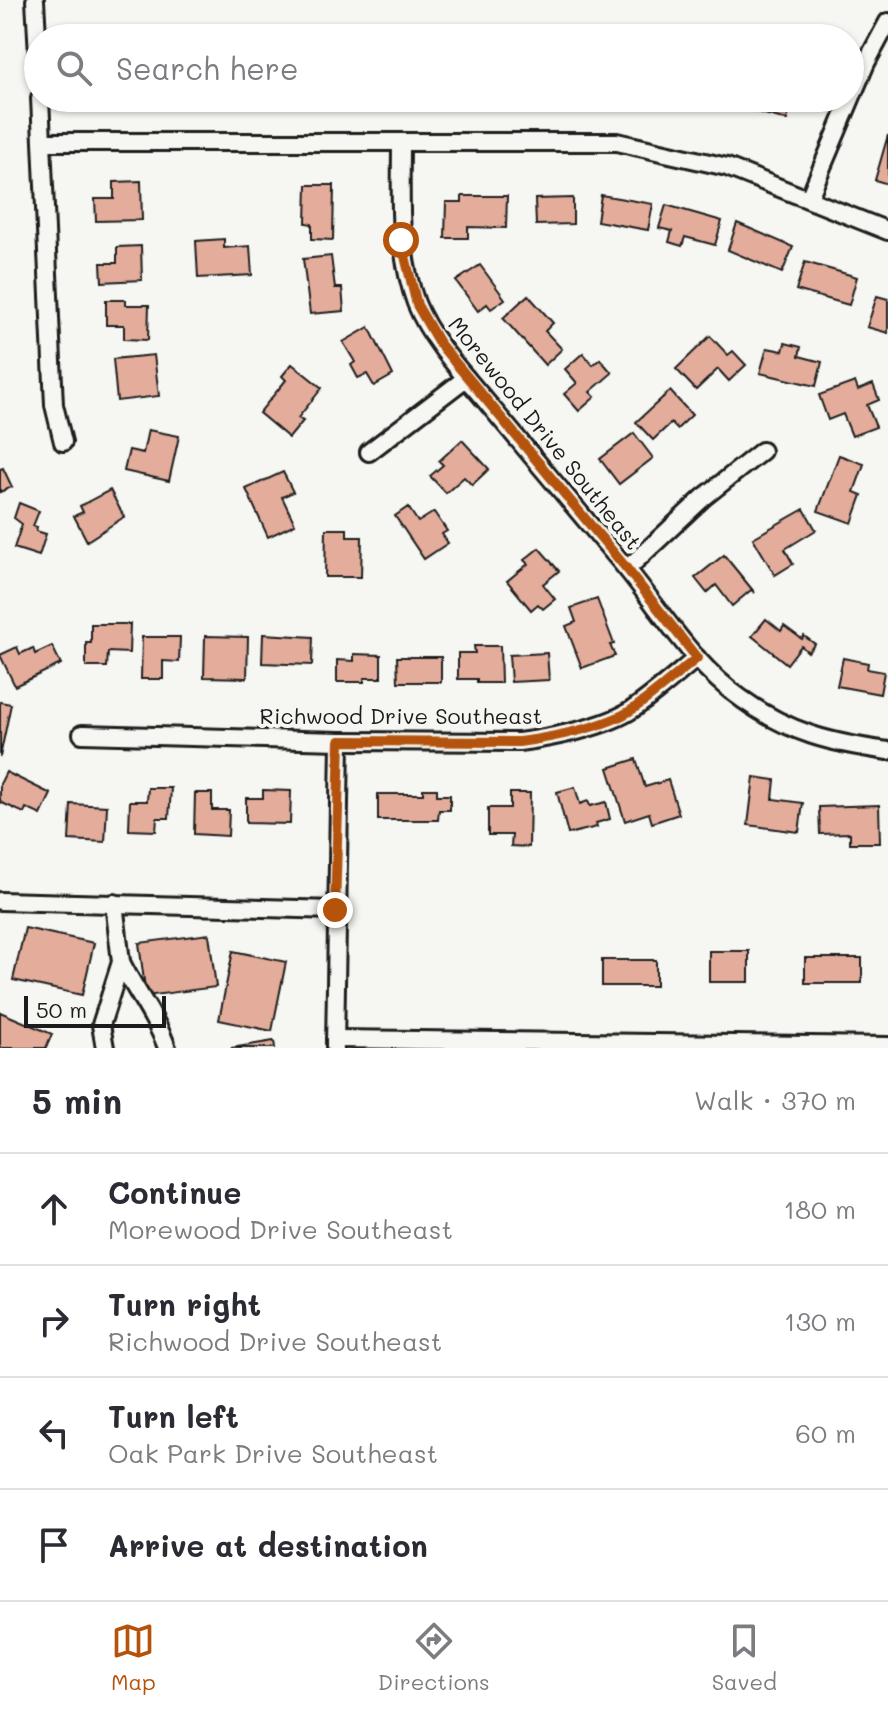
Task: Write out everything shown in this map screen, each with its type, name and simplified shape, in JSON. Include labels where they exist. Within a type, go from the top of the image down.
[{"type":"street","points":[[35,0],[36,24]]},
{"type":"street","points":[[864,68],[888,22]]},
{"type":"street","points":[[41,112],[54,405],[63,442]]},
{"type":"street","points":[[809,198],[845,112]]},
{"type":"street","points":[[43,142],[617,142],[727,167],[888,231]]},
{"type":"street","name":"Morewood Drive Southeast","points":[[401,142],[401,240],[417,305],[439,343],[466,378],[627,569],[697,658],[740,698],[795,731],[847,745],[888,751]]},
{"type":"street","points":[[369,452],[466,378]]},
{"type":"street","points":[[627,569],[703,498],[762,451]]},
{"type":"street","name":"Richwood Drive Southeast","points":[[82,734],[519,742],[578,731],[630,711],[697,658]]},
{"type":"street","points":[[340,741],[335,1044],[888,1046]]},
{"type":"street","points":[[0,901],[335,910]]},
{"type":"street","points":[[114,903],[121,962],[163,1035],[167,1048]]},
{"type":"street","points":[[105,1048],[101,1025],[121,962]]},
{"type":"building","points":[[756,112],[789,112],[787,120]]},
{"type":"building","points":[[888,135],[888,184],[875,180]]},
{"type":"building","points":[[141,181],[142,220],[96,221],[95,199],[114,199],[114,182]]},
{"type":"building","points":[[307,185],[334,185],[333,240],[312,239],[312,224],[306,223]]},
{"type":"building","points":[[601,195],[653,204],[648,230],[597,221]]},
{"type":"building","points":[[462,196],[507,196],[506,228],[468,227],[468,238],[445,238],[446,202],[462,202]]},
{"type":"building","points":[[573,198],[573,224],[536,225],[535,199]]},
{"type":"building","points":[[666,205],[722,221],[715,245],[685,237],[682,246],[669,242],[672,231],[659,228]]},
{"type":"building","points":[[737,223],[793,247],[782,273],[728,250]]},
{"type":"building","points":[[224,239],[224,248],[250,246],[252,275],[198,278],[196,241]]},
{"type":"building","points":[[141,246],[142,280],[102,282],[101,263],[117,263],[117,247]]},
{"type":"building","points":[[331,256],[335,288],[342,288],[344,311],[310,314],[303,259]]},
{"type":"building","points":[[805,262],[857,277],[849,305],[796,290]]},
{"type":"building","points":[[480,265],[505,299],[491,309],[487,304],[478,311],[456,281]]},
{"type":"building","points":[[528,295],[553,323],[545,331],[562,349],[545,365],[503,318]]},
{"type":"building","points":[[877,296],[888,299],[888,333],[867,327]]},
{"type":"building","points":[[106,300],[126,300],[126,305],[149,305],[148,340],[124,339],[124,325],[106,325]]},
{"type":"building","points":[[369,327],[393,375],[374,386],[367,374],[358,378],[351,365],[355,362],[343,342]]},
{"type":"building","points":[[710,336],[728,355],[733,351],[746,365],[729,381],[718,369],[696,390],[676,369]]},
{"type":"building","points":[[785,343],[801,347],[799,356],[822,362],[816,386],[760,373],[767,348],[783,351]]},
{"type":"building","points":[[583,353],[593,365],[600,359],[612,373],[590,392],[595,397],[579,411],[564,394],[577,383],[565,369]]},
{"type":"building","points":[[154,355],[159,396],[117,401],[113,359]]},
{"type":"building","points":[[292,364],[322,388],[298,418],[303,421],[289,438],[259,413],[286,380],[282,376]]},
{"type":"building","points":[[855,382],[858,390],[873,384],[879,400],[867,405],[876,427],[852,436],[843,414],[828,420],[819,395]]},
{"type":"building","points":[[670,391],[692,415],[677,429],[671,423],[653,440],[636,422]]},
{"type":"building","points":[[148,430],[179,436],[169,481],[124,471],[129,450],[143,453]]},
{"type":"building","points":[[634,433],[653,458],[619,484],[600,459]]},
{"type":"building","points":[[462,440],[489,469],[472,485],[464,477],[446,493],[430,476],[443,465],[439,461]]},
{"type":"building","points":[[839,455],[864,464],[854,492],[862,495],[852,523],[818,511]]},
{"type":"building","points":[[3,468],[12,487],[0,492],[0,469]]},
{"type":"building","points":[[283,472],[293,492],[282,497],[295,524],[268,537],[246,489]]},
{"type":"building","points":[[110,490],[124,517],[87,541],[74,516],[83,512],[80,506]]},
{"type":"building","points":[[19,503],[39,511],[33,526],[37,527],[36,531],[46,534],[39,556],[14,548],[22,524],[14,518]]},
{"type":"building","points":[[408,507],[418,522],[434,512],[447,531],[442,534],[448,543],[424,559],[395,516]]},
{"type":"building","points":[[804,509],[816,530],[785,549],[793,564],[775,575],[753,538]]},
{"type":"building","points":[[326,529],[347,529],[347,537],[362,537],[361,577],[325,577]]},
{"type":"building","points":[[539,548],[559,571],[543,584],[555,599],[543,609],[538,604],[531,610],[507,581],[528,564],[524,560]]},
{"type":"building","points":[[724,555],[755,593],[751,590],[732,606],[716,585],[707,593],[695,578]]},
{"type":"building","points":[[597,599],[614,644],[610,645],[615,656],[582,668],[566,626],[576,622],[571,608]]},
{"type":"building","points":[[766,619],[781,631],[784,626],[815,644],[808,652],[801,646],[787,664],[752,636]]},
{"type":"building","points":[[91,624],[130,624],[129,653],[108,652],[107,667],[86,667],[86,643],[91,643]]},
{"type":"building","points":[[263,634],[313,637],[312,665],[262,663]]},
{"type":"building","points":[[205,636],[248,637],[247,678],[204,677]]},
{"type":"building","points":[[142,637],[180,637],[179,662],[163,661],[163,679],[141,679]]},
{"type":"building","points":[[52,646],[61,664],[15,686],[0,655],[17,647],[20,654],[33,648],[35,654]]},
{"type":"building","points":[[474,646],[500,646],[501,683],[458,679],[458,653],[475,653]]},
{"type":"building","points":[[547,653],[549,680],[511,682],[509,655]]},
{"type":"building","points":[[354,654],[381,655],[381,678],[364,678],[364,682],[337,682],[337,660],[354,661]]},
{"type":"building","points":[[397,657],[441,657],[441,682],[398,682]]},
{"type":"building","points":[[843,658],[868,663],[867,669],[884,672],[880,694],[837,686]]},
{"type":"building","points":[[0,702],[11,704],[0,757]]},
{"type":"building","points":[[636,759],[645,787],[668,780],[679,814],[652,823],[649,813],[625,821],[608,768]]},
{"type":"building","points":[[6,772],[51,794],[41,815],[26,808],[24,813],[0,802],[0,784]]},
{"type":"building","points":[[754,777],[775,780],[773,799],[803,803],[799,832],[748,825]]},
{"type":"building","points":[[575,787],[580,804],[588,801],[590,806],[606,802],[610,819],[596,823],[597,827],[568,834],[557,792]]},
{"type":"building","points":[[148,788],[171,788],[169,818],[157,818],[156,831],[129,830],[130,801],[147,801]]},
{"type":"building","points":[[423,789],[437,789],[437,795],[450,795],[450,810],[439,810],[438,820],[378,820],[378,794],[423,794]]},
{"type":"building","points":[[263,790],[291,791],[290,824],[246,823],[246,798],[263,798]]},
{"type":"building","points":[[195,793],[212,793],[212,810],[229,810],[228,836],[194,834]]},
{"type":"building","points":[[510,793],[530,793],[529,847],[511,846],[512,835],[488,835],[488,808],[510,808]]},
{"type":"building","points":[[71,804],[107,806],[105,842],[69,840]]},
{"type":"building","points":[[879,805],[880,843],[850,843],[850,833],[820,834],[819,807]]},
{"type":"building","points":[[25,928],[94,943],[82,995],[13,980]]},
{"type":"building","points":[[209,934],[216,987],[146,996],[139,943]]},
{"type":"building","points":[[233,951],[286,962],[272,1031],[219,1020]]},
{"type":"building","points":[[709,951],[749,951],[749,982],[709,982]]},
{"type":"building","points":[[805,958],[862,958],[862,983],[805,983]]},
{"type":"building","points":[[602,960],[656,960],[656,986],[602,986]]},
{"type":"building","points":[[0,1012],[52,1034],[46,1048],[0,1048]]},
{"type":"building","points":[[274,1041],[275,1048],[231,1048]]},
{"type":"route","points":[[335,910],[340,741],[519,742],[548,738],[578,731],[630,711],[697,658],[439,343],[417,305],[401,240]]}]
